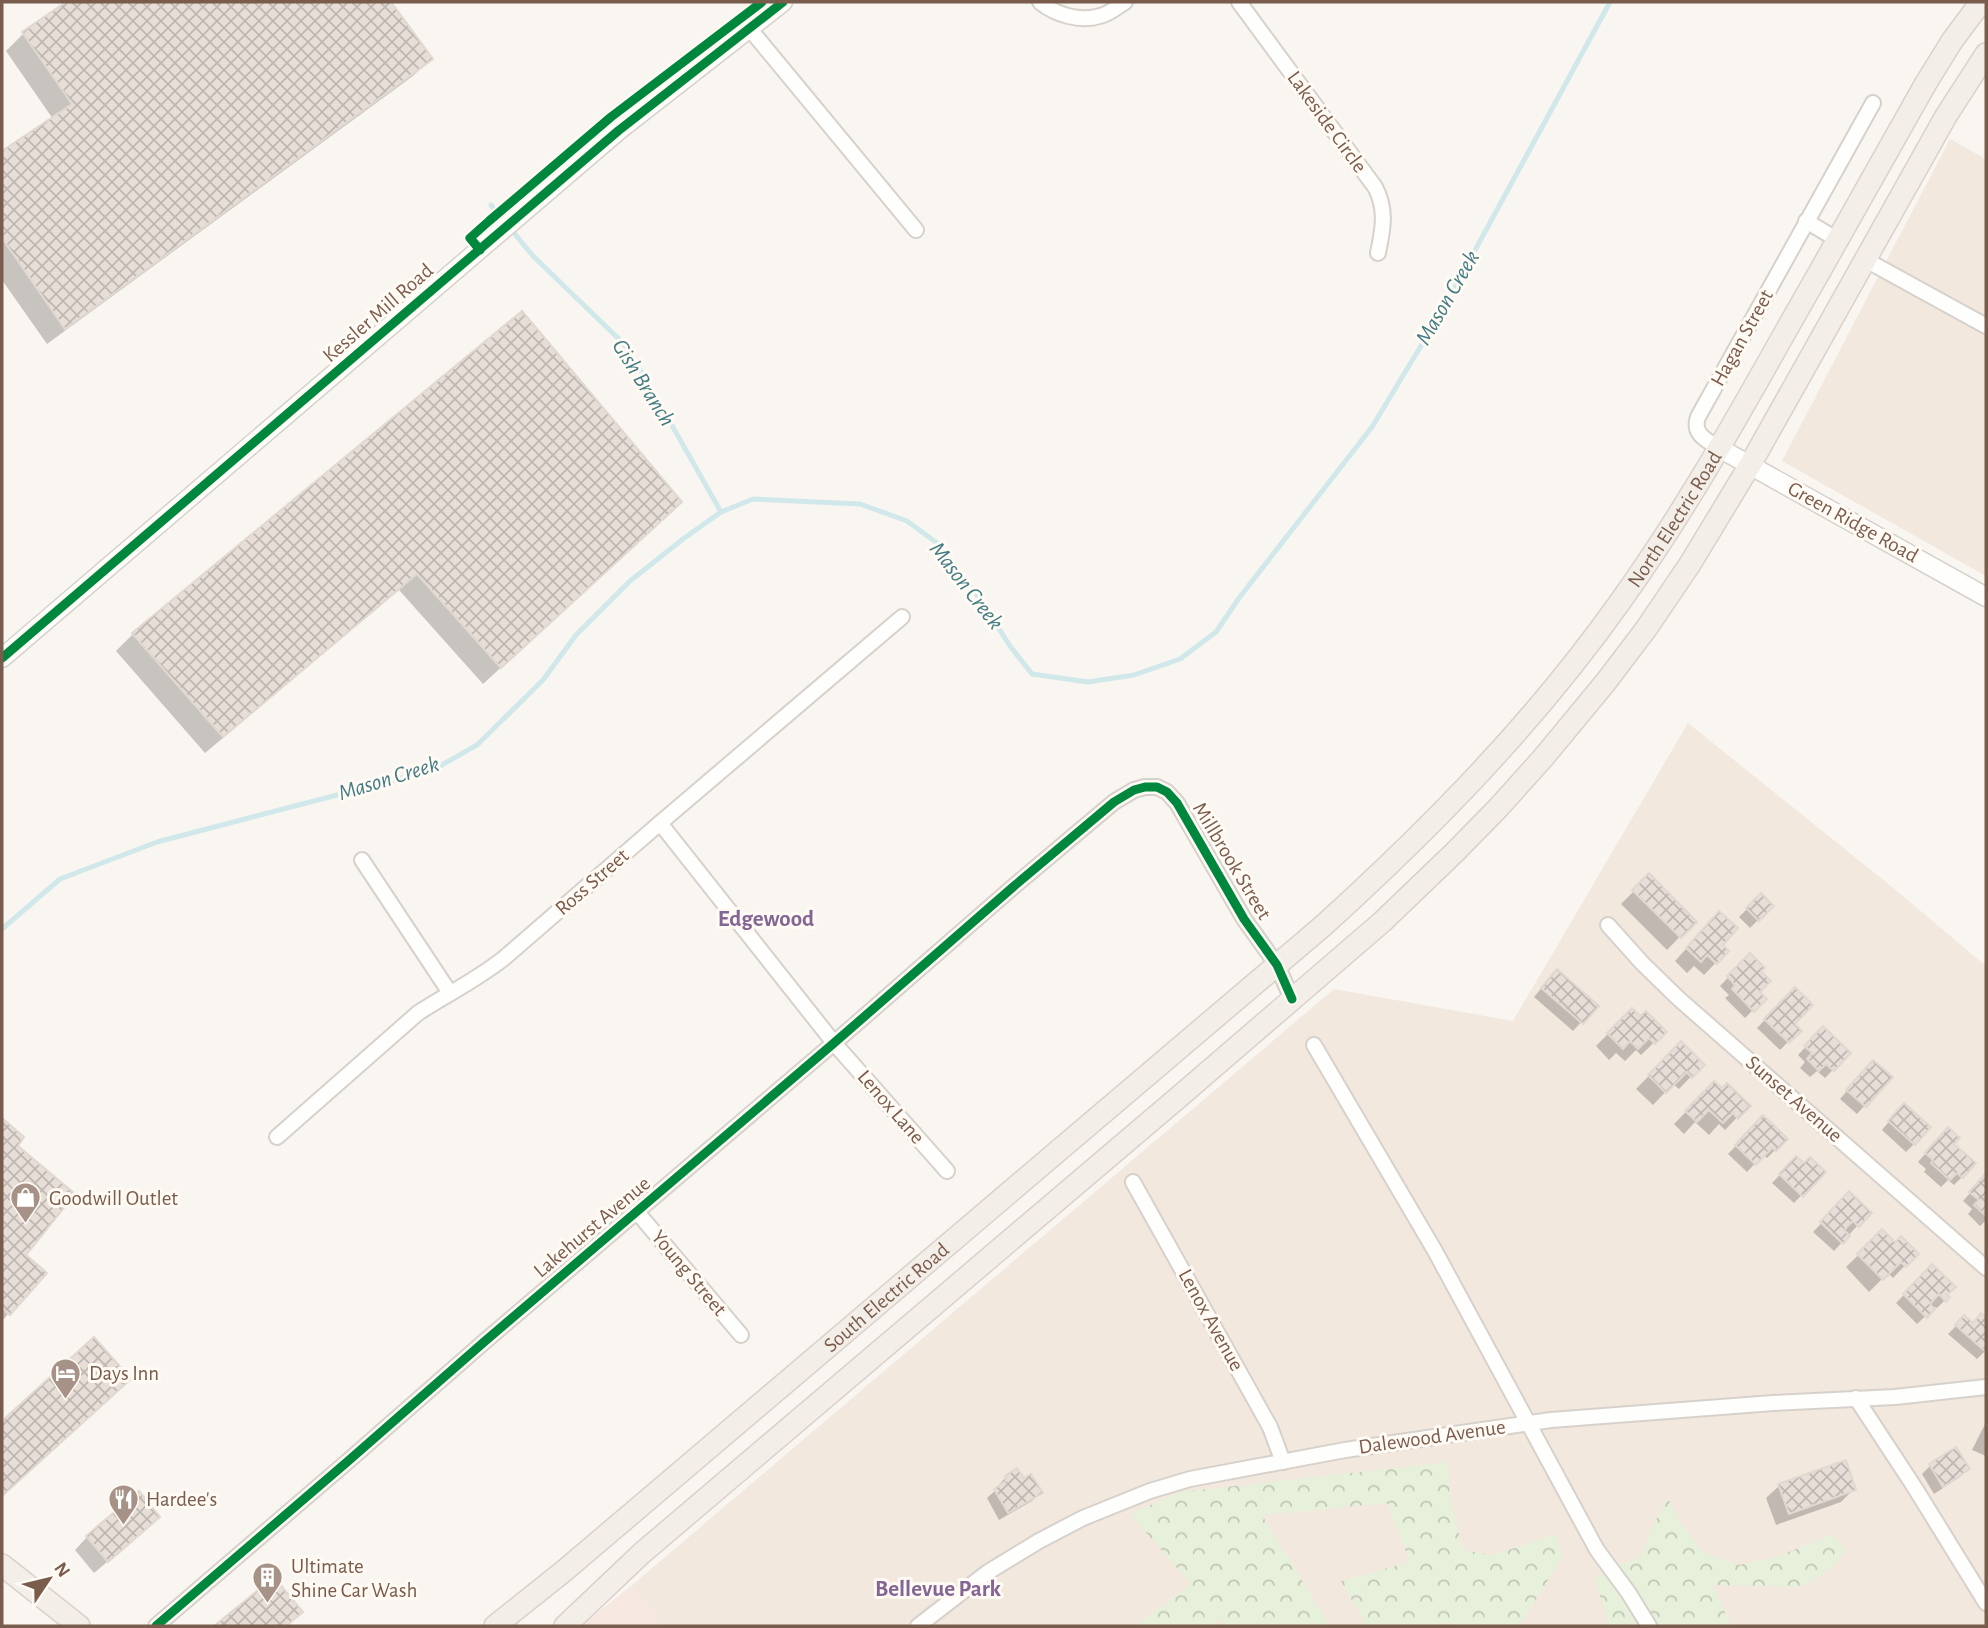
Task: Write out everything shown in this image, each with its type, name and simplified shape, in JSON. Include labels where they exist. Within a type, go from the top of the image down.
[{"type":"main road","name":"North Electric Road","points":[[1277,965],[1382,873],[1428,828],[1496,756],[1563,678],[1619,603],[1657,549],[1719,448],[1926,83],[1952,41],[1982,2]]},
{"type":"main road","name":"North Electric Road","points":[[1292,999],[1381,922],[1499,807],[1605,683],[1646,629],[1690,564],[1750,466],[1946,116],[1986,54]]},
{"type":"main road","name":"South Electric Road","points":[[495,1626],[585,1554],[1277,965]]},
{"type":"main road","name":"South Electric Road","points":[[565,1626],[652,1544],[1292,999]]},
{"type":"main road","points":[[2,1565],[79,1626]]},
{"type":"street","name":"Kessler Mill Road","points":[[2,658],[618,131],[783,2]]},
{"type":"street","points":[[1040,2],[1059,13],[1089,18],[1102,16],[1125,2]]},
{"type":"street","name":"Lakeside Circle","points":[[1239,2],[1375,187],[1383,209],[1378,253]]},
{"type":"street","points":[[749,27],[916,230]]},
{"type":"street","name":"Hagan Street","points":[[1719,448],[1700,435],[1696,428],[1698,417],[1873,103]]},
{"type":"street","points":[[1806,221],[1838,240]]},
{"type":"street","points":[[1866,260],[1986,326]]},
{"type":"street","name":"Green Ridge Road","points":[[1719,448],[1986,597]]},
{"type":"street","name":"Ross Street","points":[[277,1138],[418,1013],[481,976],[503,959],[902,617]]},
{"type":"street","name":"Millbrook Street","points":[[1051,855],[1114,802],[1134,790],[1145,786],[1157,787],[1167,792],[1177,803],[1244,919],[1277,965],[1292,999]]},
{"type":"street","points":[[660,823],[835,1044]]},
{"type":"street","name":"Lakehurst Avenue","points":[[156,1626],[835,1044],[1051,855]]},
{"type":"street","points":[[362,860],[450,993]]},
{"type":"street","name":"Sunset Avenue","points":[[1608,925],[1679,999],[1986,1268]]},
{"type":"street","name":"Lenox Lane","points":[[835,1044],[947,1171]]},
{"type":"street","points":[[1314,1045],[1435,1251],[1597,1550],[1649,1626]]},
{"type":"street","name":"Lenox Avenue","points":[[1133,1182],[1270,1427],[1283,1462]]},
{"type":"street","name":"Young Street","points":[[637,1212],[741,1335]]},
{"type":"street","name":"Dalewood Avenue","points":[[918,1626],[988,1572],[1039,1541],[1083,1518],[1150,1491],[1190,1479],[1345,1450],[1551,1420],[1683,1409],[1895,1397],[1986,1387]]},
{"type":"street","points":[[1856,1398],[1916,1488],[1986,1603]]},
{"type":"shaded area","points":[[1950,139],[1986,159],[1986,576],[1782,461]]},
{"type":"shaded area","points":[[1688,723],[1986,966],[1986,1626],[1731,1626],[1712,1586],[1657,1626],[664,1626],[631,1586],[1334,989],[1513,1021]]},
{"type":"shaded area","points":[[631,1586],[664,1626],[581,1626]]},
{"type":"green space","points":[[1448,1462],[1450,1499],[1463,1550],[1493,1555],[1557,1534],[1562,1557],[1520,1626],[1456,1626],[1454,1622],[1431,1626],[1367,1626],[1341,1581],[1410,1562],[1387,1503],[1262,1515],[1330,1626],[1228,1626],[1221,1619],[1211,1626],[1136,1626],[1191,1584],[1130,1514],[1181,1492]]},
{"type":"green space","points":[[1668,1499],[1679,1520],[1703,1552],[1739,1565],[1776,1557],[1831,1535],[1847,1549],[1833,1567],[1802,1587],[1713,1585],[1731,1626],[1610,1626],[1594,1578],[1640,1557],[1653,1525]]},
{"type":"building","points":[[66,2],[391,2],[433,59],[65,329],[2,238],[2,151],[72,104],[22,32]]},
{"type":"building","points":[[522,311],[682,502],[501,668],[417,574],[223,737],[132,633]]},
{"type":"building","points":[[1649,873],[1697,922],[1681,938],[1632,890]]},
{"type":"building","points":[[1761,893],[1774,906],[1759,921],[1746,908]]},
{"type":"building","points":[[1719,911],[1738,928],[1723,945],[1729,951],[1717,964],[1707,955],[1701,962],[1686,948]]},
{"type":"building","points":[[1750,953],[1765,968],[1761,971],[1771,981],[1760,992],[1767,999],[1754,1012],[1732,989],[1735,985],[1727,976]]},
{"type":"building","points":[[1557,969],[1599,1006],[1583,1024],[1541,988]]},
{"type":"building","points":[[1795,987],[1813,1005],[1795,1024],[1802,1031],[1789,1043],[1764,1019]]},
{"type":"building","points":[[1632,1008],[1640,1016],[1646,1011],[1667,1032],[1655,1044],[1649,1038],[1638,1049],[1630,1041],[1623,1049],[1607,1033]]},
{"type":"building","points":[[1823,1026],[1851,1053],[1834,1071],[1826,1064],[1819,1071],[1807,1059],[1812,1053],[1804,1046]]},
{"type":"building","points":[[1681,1041],[1705,1065],[1692,1078],[1687,1072],[1666,1093],[1648,1075]]},
{"type":"building","points":[[1873,1060],[1893,1077],[1866,1107],[1846,1090]]},
{"type":"building","points":[[1714,1081],[1722,1088],[1727,1083],[1751,1106],[1738,1119],[1733,1113],[1723,1123],[1709,1110],[1697,1122],[1685,1111]]},
{"type":"building","points":[[1904,1103],[1931,1127],[1915,1145],[1888,1121]]},
{"type":"building","points":[[1763,1115],[1788,1139],[1776,1151],[1772,1148],[1756,1165],[1735,1145]]},
{"type":"building","name":"Goodwill Outlet","points":[[2,1118],[24,1137],[18,1146],[75,1194],[26,1255],[47,1273],[10,1315],[2,1308]]},
{"type":"building","points":[[1948,1127],[1960,1138],[1954,1144],[1976,1163],[1963,1178],[1957,1173],[1950,1180],[1931,1163],[1933,1160],[1925,1153]]},
{"type":"building","points":[[1796,1156],[1804,1163],[1810,1157],[1826,1172],[1803,1197],[1779,1174]]},
{"type":"building","points":[[1986,1173],[1986,1216],[1974,1205],[1979,1200],[1969,1192]]},
{"type":"building","points":[[1849,1191],[1872,1213],[1859,1227],[1853,1221],[1844,1230],[1850,1236],[1843,1244],[1820,1222]]},
{"type":"building","points":[[1882,1229],[1895,1242],[1901,1236],[1919,1254],[1906,1267],[1901,1262],[1883,1280],[1857,1254]]},
{"type":"building","points":[[1932,1264],[1956,1287],[1947,1295],[1950,1297],[1946,1302],[1939,1294],[1930,1304],[1935,1309],[1927,1318],[1903,1294]]},
{"type":"building","points":[[1981,1313],[1986,1317],[1986,1352],[1955,1325],[1964,1315],[1973,1323]]},
{"type":"building","name":"Days Inn","points":[[94,1337],[131,1379],[2,1496],[2,1421]]},
{"type":"building","points":[[1956,1447],[1970,1469],[1943,1487],[1929,1464]]},
{"type":"building","points":[[1846,1460],[1856,1490],[1789,1514],[1778,1484]]},
{"type":"building","points":[[1017,1468],[1024,1478],[1031,1474],[1043,1493],[1008,1513],[994,1489],[1006,1481],[1005,1476]]},
{"type":"building","name":"Hardee's","points":[[139,1491],[160,1517],[108,1562],[86,1536]]},
{"type":"building","name":"Ultimate Shine Car Wash","points":[[274,1577],[303,1612],[286,1626],[214,1626]]},
{"type":"waterway","name":"Mason Creek","points":[[2,929],[60,879],[157,842],[433,770],[477,745],[543,680],[576,635],[630,581],[721,512],[753,499],[860,504],[907,521],[937,543],[1032,674],[1088,682],[1134,675],[1180,659],[1216,632],[1239,598],[1372,427],[1442,311],[1610,2]]},
{"type":"waterway","name":"Gish Branch","points":[[491,205],[533,256],[622,342],[721,512]]},
{"type":"cycle path","points":[[480,250],[470,238],[489,221],[611,117],[762,2]]},
{"type":"cycle path","points":[[2,658],[618,131],[783,2]]},
{"type":"cycle path","points":[[156,1626],[1013,887],[1114,802],[1134,790],[1157,787],[1167,792],[1177,803],[1244,919],[1277,965],[1292,999]]},
{"type":"place","name":"Goodwill Outlet","points":[[26,1225]]},
{"type":"place","name":"Days Inn","points":[[66,1400]]},
{"type":"place","name":"Hardee's","points":[[123,1526]]},
{"type":"place","name":"Ultimate Shine Car Wash","points":[[268,1605]]},
{"type":"district","name":"Edgewood","points":[[766,919]]},
{"type":"district","name":"Bellevue Park","points":[[938,1589]]}]
